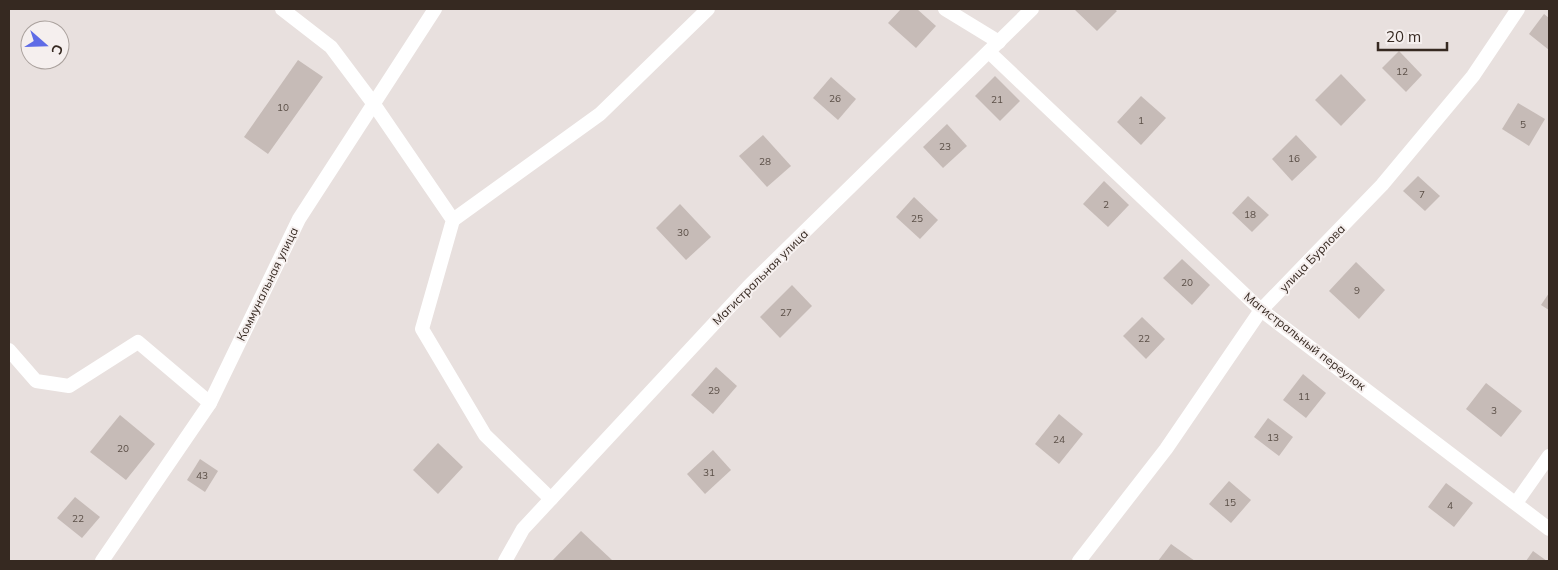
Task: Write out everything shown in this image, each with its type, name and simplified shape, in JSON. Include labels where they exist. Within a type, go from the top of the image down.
[{"type":"street","points":[[282,9],[331,47],[373,103],[453,220]]},
{"type":"street","name":"Коммунальная улица","points":[[102,561],[210,403],[299,219],[435,9]]},
{"type":"street","points":[[551,499],[485,435],[422,329],[453,220],[600,114],[708,9]]},
{"type":"street","name":"Магистральный переулок","points":[[945,9],[994,47],[1262,310],[1549,529]]},
{"type":"street","name":"Магистральная улица","points":[[505,561],[523,529],[750,285],[1032,9]]},
{"type":"street","name":"улица Бурлова","points":[[1079,561],[1166,449],[1262,310],[1382,186],[1473,76],[1518,9]]},
{"type":"street","points":[[9,350],[36,382],[69,386],[138,342],[210,403]]},
{"type":"street","points":[[1516,503],[1549,456]]},
{"type":"building","points":[[901,9],[917,9],[936,26],[916,48],[888,23]]},
{"type":"building","points":[[1074,9],[1114,9],[1117,11],[1097,31]]},
{"type":"building","points":[[1544,14],[1549,18],[1549,50],[1529,34]]},
{"type":"building","points":[[1399,51],[1422,75],[1406,92],[1382,68]]},
{"type":"building","points":[[298,60],[323,77],[268,154],[244,137]]},
{"type":"building","points":[[1341,74],[1366,100],[1341,126],[1315,100]]},
{"type":"building","points":[[995,76],[1020,101],[1000,121],[975,96]]},
{"type":"building","points":[[831,77],[856,99],[838,120],[813,98]]},
{"type":"building","points":[[1141,96],[1166,118],[1141,145],[1117,122]]},
{"type":"building","points":[[1518,103],[1545,119],[1529,146],[1502,129]]},
{"type":"building","points":[[947,124],[967,146],[943,168],[923,147]]},
{"type":"building","points":[[763,135],[791,166],[767,187],[739,156]]},
{"type":"building","points":[[1296,135],[1317,157],[1292,181],[1272,159]]},
{"type":"building","points":[[1418,176],[1440,196],[1425,211],[1403,191]]},
{"type":"building","points":[[1104,181],[1129,205],[1108,227],[1083,204]]},
{"type":"building","points":[[1248,196],[1269,215],[1252,232],[1232,213]]},
{"type":"building","points":[[914,197],[938,220],[920,239],[896,217]]},
{"type":"building","points":[[680,204],[711,237],[686,260],[656,228]]},
{"type":"building","points":[[1182,259],[1210,285],[1192,305],[1163,278]]},
{"type":"building","points":[[1356,262],[1385,290],[1359,319],[1329,291]]},
{"type":"building","points":[[792,285],[812,306],[780,338],[760,317]]},
{"type":"building","points":[[1549,293],[1549,310],[1541,305]]},
{"type":"building","points":[[1142,317],[1165,339],[1146,359],[1123,336]]},
{"type":"building","points":[[716,367],[737,386],[713,414],[691,395]]},
{"type":"building","points":[[1303,374],[1326,393],[1306,418],[1283,400]]},
{"type":"building","points":[[1486,383],[1522,411],[1501,437],[1466,409]]},
{"type":"building","points":[[1059,414],[1083,434],[1059,464],[1035,444]]},
{"type":"building","points":[[120,415],[155,444],[126,480],[90,452]]},
{"type":"building","points":[[1268,418],[1293,437],[1279,456],[1254,437]]},
{"type":"building","points":[[438,443],[463,467],[438,494],[413,470]]},
{"type":"building","points":[[713,450],[731,470],[705,494],[687,474]]},
{"type":"building","points":[[200,459],[218,471],[205,492],[187,480]]},
{"type":"building","points":[[1229,481],[1251,500],[1231,523],[1209,504]]},
{"type":"building","points":[[1446,483],[1473,503],[1454,527],[1428,507]]},
{"type":"building","points":[[75,497],[100,517],[82,538],[57,518]]},
{"type":"building","points":[[581,531],[612,560],[552,561]]},
{"type":"building","points":[[1171,544],[1195,561],[1158,561]]},
{"type":"building","points":[[1533,551],[1547,561],[1526,561]]}]
